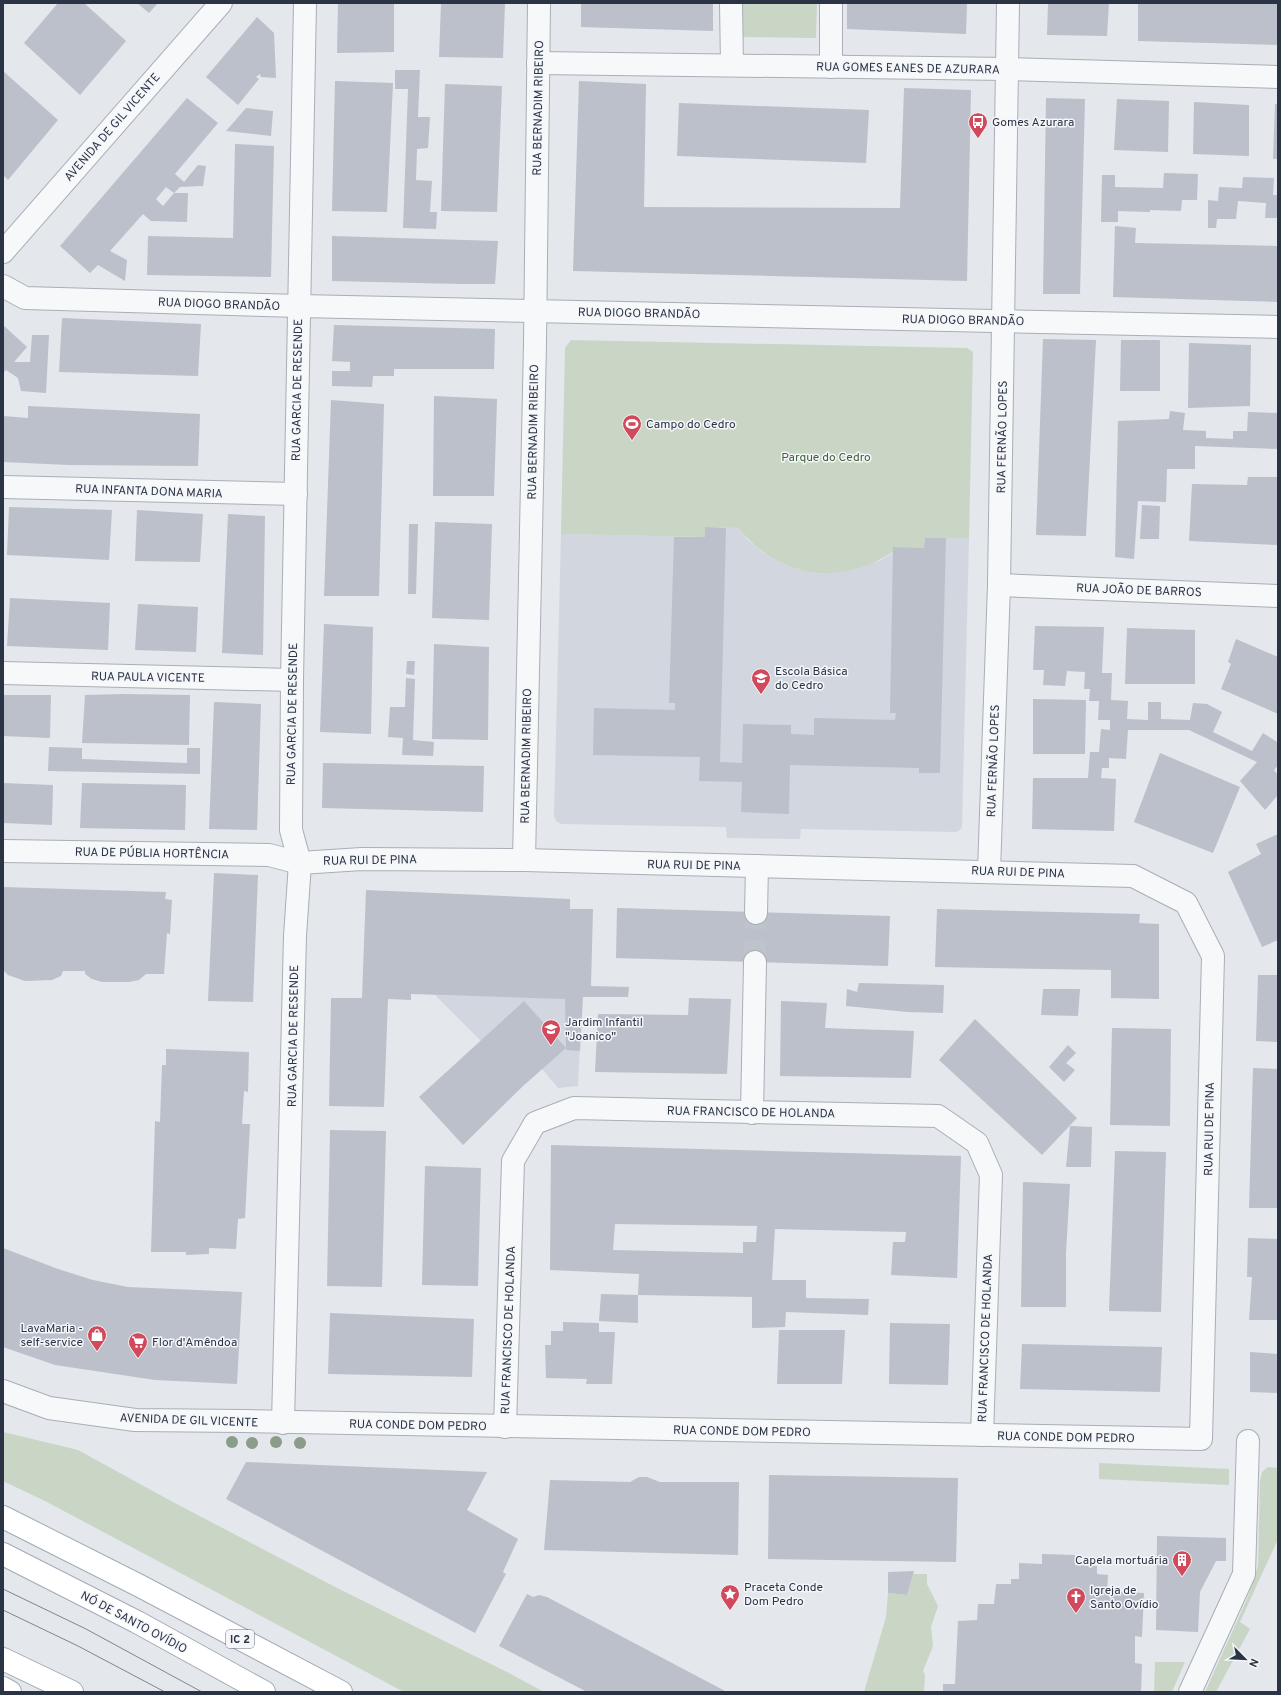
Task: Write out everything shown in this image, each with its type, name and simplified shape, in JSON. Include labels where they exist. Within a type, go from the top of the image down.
[{"type":"main road","name":"IC 2","points":[[3,1517],[140,1586],[341,1692]]},
{"type":"main road","name":"NÓ DE SANTO OVÍDIO","points":[[3,1554],[137,1622],[264,1692]]},
{"type":"main road","points":[[3,1659],[72,1692]]},
{"type":"main road","points":[[3,1688],[10,1692]]},
{"type":"street","name":"AVENIDA DE GIL VICENTE","points":[[3,252],[221,3]]},
{"type":"street","name":"RUA GARCIA DE RESENDE","points":[[283,1423],[295,936],[300,862],[291,830],[292,680],[305,3]]},
{"type":"street","name":"RUA BERNADIM RIBEIRO","points":[[524,860],[535,311],[539,3]]},
{"type":"street","points":[[731,3],[732,65]]},
{"type":"street","points":[[831,3],[831,67]]},
{"type":"street","name":"RUA FERNÃO LOPES","points":[[989,871],[1000,584],[1008,3]]},
{"type":"street","name":"RUA GOMES EANES DE AZURARA","points":[[538,63],[1007,68],[1278,77]]},
{"type":"street","name":"RUA DIOGO BRANDÃO","points":[[3,286],[25,298],[299,306],[1278,327]]},
{"type":"street","name":"RUA INFANTA DONA MARIA","points":[[3,487],[296,494]]},
{"type":"street","name":"RUA JOÃO DE BARROS","points":[[1000,584],[1278,596]]},
{"type":"street","name":"RUA PAULA VICENTE","points":[[3,673],[292,680]]},
{"type":"street","name":"RUA DE PÚBLIA HORTÊNCIA","points":[[3,851],[269,855],[300,862]]},
{"type":"street","name":"RUA RUI DE PINA","points":[[300,862],[362,859],[524,860],[989,871],[1133,876],[1186,903],[1213,956],[1201,1439]]},
{"type":"street","points":[[756,913],[757,866]]},
{"type":"street","points":[[752,1113],[755,962]]},
{"type":"street","name":"RUA FRANCISCO DE HOLANDA","points":[[505,1427],[512,1161],[534,1123],[574,1108],[938,1116],[977,1143],[991,1175],[982,1435]]},
{"type":"street","name":"AVENIDA DE GIL VICENTE","points":[[3,1391],[49,1408],[135,1420],[283,1423]]},
{"type":"street","name":"RUA CONDE DOM PEDRO","points":[[283,1423],[1201,1439]]},
{"type":"street","points":[[1190,1692],[1244,1574],[1248,1441]]},
{"type":"shaded area","name":"Escola Básica do Cedro","points":[[705,527],[738,528],[748,540],[764,553],[781,563],[800,570],[879,561],[893,553],[893,547],[924,547],[925,538],[969,538],[962,827],[960,830],[956,832],[801,829],[800,839],[727,838],[726,827],[561,824],[556,821],[554,816],[561,534],[705,537]]},
{"type":"shaded area","name":"Jardim Infantil \"Joanico\"","points":[[435,995],[582,999],[578,1086],[558,1088],[502,1021],[481,1041]]},
{"type":"green space","points":[[743,3],[817,3],[816,38],[743,37]]},
{"type":"green space","name":"Parque do Cedro","points":[[571,340],[967,348],[973,352],[969,538],[925,538],[924,548],[893,547],[893,552],[872,563],[851,570],[831,573],[811,572],[791,567],[772,558],[754,545],[738,528],[705,527],[705,537],[561,534],[565,348]]},
{"type":"green space","points":[[3,1432],[78,1450],[171,1501],[339,1589],[507,1672],[544,1692],[404,1692],[45,1501],[3,1481]]},
{"type":"green space","points":[[1099,1463],[1229,1469],[1229,1485],[1099,1479]]},
{"type":"green space","points":[[1268,1467],[1278,1468],[1278,1539],[1240,1622],[1250,1629],[1216,1692],[1205,1692],[1247,1599],[1258,1566],[1260,1481],[1262,1472]]},
{"type":"green space","points":[[913,1574],[927,1574],[927,1584],[938,1606],[931,1627],[933,1646],[923,1671],[925,1675],[924,1692],[864,1692],[886,1617],[888,1593],[907,1595]]},
{"type":"green space","points":[[1155,1662],[1185,1662],[1172,1692],[1154,1692]]},
{"type":"building","points":[[58,3],[84,3],[126,41],[80,95],[24,43]]},
{"type":"building","points":[[137,3],[158,3],[149,13]]},
{"type":"building","points":[[338,3],[394,3],[394,52],[337,53]]},
{"type":"building","points":[[441,3],[505,3],[503,58],[439,57]]},
{"type":"building","points":[[581,3],[713,3],[713,31],[581,27]]},
{"type":"building","points":[[847,3],[967,3],[966,34],[847,29]]},
{"type":"building","points":[[1048,3],[1109,3],[1107,36],[1047,35]]},
{"type":"building","points":[[1138,3],[1278,3],[1278,45],[1138,41]]},
{"type":"building","points":[[257,17],[274,33],[276,78],[261,77],[260,74],[256,77],[259,79],[238,105],[206,77]]},
{"type":"building","points":[[395,70],[420,70],[418,117],[430,117],[428,148],[417,149],[416,180],[432,181],[430,212],[437,212],[436,229],[403,228],[408,89],[395,89]]},
{"type":"building","points":[[3,71],[58,120],[8,180],[3,175]]},
{"type":"building","points":[[335,81],[393,83],[387,212],[332,211]]},
{"type":"building","points":[[579,81],[646,84],[644,207],[900,208],[904,88],[971,90],[967,281],[573,271]]},
{"type":"building","points":[[445,84],[502,86],[497,212],[441,211]]},
{"type":"building","points":[[187,98],[218,123],[175,174],[184,182],[198,165],[206,166],[203,186],[180,187],[174,193],[188,193],[187,222],[151,221],[143,214],[110,251],[127,260],[125,281],[98,265],[90,273],[60,246]],"holes":[[[166,187],[174,193],[163,206],[156,199]]]},
{"type":"building","points":[[1046,98],[1085,99],[1080,294],[1043,294]]},
{"type":"building","points":[[1117,99],[1169,101],[1168,152],[1114,150]]},
{"type":"building","points":[[1194,102],[1249,105],[1249,156],[1193,154]]},
{"type":"building","points":[[679,103],[869,110],[866,163],[677,156]]},
{"type":"building","points":[[1275,104],[1278,104],[1278,159],[1273,159]]},
{"type":"building","points":[[246,108],[273,111],[271,136],[226,131]]},
{"type":"building","points":[[235,144],[274,146],[271,277],[147,275],[148,236],[233,238]]},
{"type":"building","points":[[1164,173],[1198,174],[1197,200],[1182,200],[1181,211],[1118,211],[1118,222],[1101,222],[1102,175],[1115,175],[1115,187],[1163,188]]},
{"type":"building","points":[[1243,177],[1274,178],[1273,195],[1278,195],[1278,218],[1265,218],[1266,203],[1238,201],[1236,219],[1217,219],[1216,228],[1208,228],[1208,200],[1218,201],[1219,187],[1242,188]]},
{"type":"building","points":[[1115,226],[1136,228],[1135,243],[1278,246],[1278,302],[1113,297]]},
{"type":"building","points":[[332,236],[498,241],[495,284],[332,281]]},
{"type":"building","points":[[62,318],[201,324],[198,376],[59,372]]},
{"type":"building","points":[[3,325],[27,347],[14,362],[30,362],[32,335],[49,335],[46,393],[21,391],[18,378],[6,370],[3,373]]},
{"type":"building","points":[[334,325],[495,329],[494,369],[394,369],[394,376],[373,376],[372,387],[332,386],[332,371],[350,371],[350,362],[332,361]]},
{"type":"building","points":[[1043,339],[1096,340],[1086,536],[1036,535]]},
{"type":"building","points":[[1121,340],[1160,340],[1160,391],[1120,391]]},
{"type":"building","points":[[1189,343],[1251,345],[1250,406],[1188,408]]},
{"type":"building","points":[[434,396],[497,399],[494,496],[433,496]]},
{"type":"building","points":[[331,400],[384,404],[379,596],[324,596]]},
{"type":"building","points":[[28,406],[200,414],[198,466],[69,465],[3,462],[3,416],[28,418]]},
{"type":"building","points":[[1170,411],[1185,413],[1183,430],[1206,431],[1206,438],[1233,439],[1233,431],[1247,431],[1248,412],[1278,413],[1278,449],[1195,446],[1195,469],[1167,469],[1166,502],[1138,501],[1134,559],[1115,557],[1118,421],[1169,419]]},
{"type":"building","points":[[1248,477],[1278,477],[1278,545],[1189,541],[1192,484],[1247,485]]},
{"type":"building","points":[[1142,505],[1160,506],[1159,539],[1140,539]]},
{"type":"building","points":[[9,507],[112,510],[109,560],[7,555]]},
{"type":"building","points":[[137,510],[203,514],[200,562],[135,561]]},
{"type":"building","points":[[228,514],[265,516],[263,655],[222,653]]},
{"type":"building","points":[[435,522],[492,524],[489,620],[432,618]]},
{"type":"building","points":[[409,524],[418,524],[416,594],[408,594]]},
{"type":"building","points":[[705,527],[726,528],[720,762],[742,763],[743,724],[791,725],[791,734],[814,735],[814,718],[895,720],[896,713],[890,713],[893,547],[924,548],[925,538],[946,538],[940,773],[919,773],[919,768],[790,765],[789,814],[741,812],[742,782],[699,781],[700,757],[593,755],[594,708],[675,710],[675,703],[669,703],[674,537],[705,537]]},
{"type":"building","points":[[10,598],[110,603],[108,650],[7,646]]},
{"type":"building","points":[[138,604],[198,607],[196,652],[135,650]]},
{"type":"building","points":[[324,624],[373,627],[371,734],[320,732]]},
{"type":"building","points":[[1035,626],[1104,627],[1102,673],[1112,673],[1111,700],[1128,701],[1127,719],[1148,720],[1148,702],[1161,702],[1161,719],[1190,720],[1193,703],[1207,704],[1222,712],[1213,732],[1252,751],[1263,733],[1277,742],[1278,765],[1274,770],[1278,775],[1278,795],[1265,810],[1240,781],[1257,762],[1189,730],[1128,730],[1126,759],[1109,758],[1109,768],[1102,768],[1101,778],[1116,779],[1114,831],[1032,829],[1033,778],[1088,778],[1090,752],[1099,752],[1101,729],[1110,730],[1110,720],[1098,720],[1099,701],[1089,701],[1090,689],[1084,689],[1085,672],[1067,671],[1065,686],[1043,685],[1044,670],[1033,670]]},
{"type":"building","points":[[1127,628],[1195,630],[1195,684],[1125,684]]},
{"type":"building","points":[[1236,639],[1278,657],[1278,714],[1221,689],[1231,664],[1228,662]]},
{"type":"building","points":[[434,644],[489,647],[488,740],[432,739]]},
{"type":"building","points":[[407,661],[415,661],[414,675],[406,674]]},
{"type":"building","points":[[406,678],[415,679],[413,740],[434,742],[433,756],[402,755],[403,738],[388,737],[390,707],[405,707]]},
{"type":"building","points":[[3,695],[51,695],[50,738],[3,736]]},
{"type":"building","points":[[85,695],[190,695],[189,745],[82,743]]},
{"type":"building","points":[[1033,699],[1086,700],[1085,754],[1033,754]]},
{"type":"building","points":[[214,702],[261,704],[257,830],[209,829]]},
{"type":"building","points":[[49,747],[82,748],[82,759],[187,763],[187,748],[200,748],[200,774],[48,771]]},
{"type":"building","points":[[1160,753],[1240,787],[1213,853],[1134,822]]},
{"type":"building","points":[[323,763],[484,766],[483,812],[322,808]]},
{"type":"building","points":[[3,783],[53,785],[52,825],[3,823]]},
{"type":"building","points":[[82,783],[186,785],[185,830],[80,828]]},
{"type":"building","points":[[1278,834],[1278,940],[1262,947],[1228,872],[1261,854],[1256,844]]},
{"type":"building","points":[[214,873],[258,875],[253,1002],[208,1001]]},
{"type":"building","points":[[3,887],[166,892],[165,899],[172,900],[170,934],[167,933],[164,974],[146,974],[139,980],[129,982],[102,982],[92,979],[85,974],[85,971],[63,971],[61,976],[52,980],[25,981],[8,975],[3,970]]},
{"type":"building","points":[[366,890],[570,899],[570,909],[593,909],[591,986],[629,987],[628,997],[583,997],[580,1051],[566,1050],[565,999],[411,994],[411,1000],[388,999],[384,1107],[329,1106],[331,998],[362,998]]},
{"type":"building","points":[[617,908],[890,916],[888,966],[616,958]]},
{"type":"building","points":[[937,909],[1140,914],[1139,923],[1159,924],[1159,999],[1111,998],[1111,970],[935,967]]},
{"type":"building","points":[[1258,975],[1278,975],[1278,1042],[1256,1041]]},
{"type":"building","points":[[859,983],[944,985],[943,1013],[908,1012],[846,1006],[847,989],[857,992]]},
{"type":"building","points":[[1043,989],[1080,989],[1078,1016],[1041,1015]]},
{"type":"building","points":[[689,998],[731,999],[727,1074],[595,1072],[598,1014],[688,1015]]},
{"type":"building","points":[[524,1001],[566,1048],[522,1087],[463,1145],[419,1097]]},
{"type":"building","points":[[781,1001],[827,1003],[825,1028],[914,1031],[911,1078],[780,1076]]},
{"type":"building","points":[[975,1019],[1077,1118],[1042,1155],[939,1060]]},
{"type":"building","points":[[1112,1028],[1171,1029],[1170,1126],[1110,1125]]},
{"type":"building","points":[[1068,1045],[1076,1053],[1066,1063],[1075,1070],[1064,1082],[1049,1067]]},
{"type":"building","points":[[166,1049],[249,1052],[248,1092],[244,1091],[242,1124],[250,1124],[245,1218],[238,1219],[236,1249],[209,1248],[209,1254],[186,1255],[186,1252],[151,1252],[155,1121],[160,1122],[162,1065],[166,1065]]},
{"type":"building","points":[[1253,1068],[1278,1069],[1278,1208],[1249,1208]]},
{"type":"building","points":[[1070,1126],[1092,1127],[1091,1167],[1066,1167]]},
{"type":"building","points":[[330,1130],[386,1131],[382,1287],[327,1286]]},
{"type":"building","points":[[551,1145],[961,1156],[957,1278],[891,1275],[893,1242],[905,1242],[906,1232],[775,1229],[772,1280],[806,1280],[806,1298],[869,1299],[868,1315],[786,1312],[785,1327],[752,1328],[752,1297],[638,1295],[639,1274],[550,1270]],"holes":[[[615,1224],[757,1226],[756,1242],[743,1242],[743,1253],[613,1250]]]},
{"type":"building","points":[[1115,1151],[1166,1152],[1161,1312],[1109,1311]]},
{"type":"building","points":[[425,1166],[481,1168],[478,1286],[422,1285]]},
{"type":"building","points":[[1023,1182],[1070,1184],[1066,1253],[1066,1307],[1021,1307]]},
{"type":"building","points":[[1248,1238],[1278,1239],[1278,1320],[1249,1320],[1252,1277],[1247,1277]]},
{"type":"building","points":[[3,1248],[58,1269],[93,1280],[128,1287],[242,1292],[237,1384],[155,1380],[55,1365],[3,1347]]},
{"type":"building","points":[[601,1294],[638,1295],[638,1323],[599,1321]]},
{"type":"building","points":[[330,1313],[474,1319],[472,1377],[328,1374]]},
{"type":"building","points":[[563,1322],[599,1323],[599,1332],[615,1332],[612,1384],[586,1384],[587,1379],[546,1378],[545,1345],[551,1345],[551,1331],[563,1331]]},
{"type":"building","points":[[890,1323],[950,1324],[948,1385],[889,1384]]},
{"type":"building","points":[[779,1330],[845,1330],[842,1384],[777,1384]]},
{"type":"building","points":[[1022,1344],[1162,1347],[1160,1392],[1020,1389]]},
{"type":"building","points":[[1250,1352],[1278,1354],[1278,1393],[1250,1392]]},
{"type":"building","points":[[246,1462],[487,1472],[467,1510],[518,1539],[503,1572],[506,1574],[475,1633],[226,1499]]},
{"type":"building","points":[[769,1475],[958,1478],[956,1562],[768,1559]]},
{"type":"building","points":[[639,1477],[647,1477],[660,1482],[739,1482],[738,1555],[544,1550],[550,1480],[630,1482]]},
{"type":"building","name":"Capela mortuária","points":[[1157,1536],[1226,1538],[1226,1561],[1216,1561],[1200,1592],[1198,1632],[1156,1630]]},
{"type":"building","name":"Igreja de Santo Ovídio","points":[[1042,1554],[1075,1555],[1075,1565],[1097,1566],[1097,1574],[1108,1575],[1107,1591],[1144,1593],[1142,1637],[1135,1636],[1135,1663],[1142,1664],[1141,1692],[943,1692],[943,1684],[955,1684],[958,1621],[977,1620],[978,1604],[994,1604],[996,1584],[1011,1584],[1011,1579],[1019,1579],[1019,1563],[1042,1564]]},
{"type":"building","points":[[914,1571],[907,1595],[888,1593],[888,1572]]},
{"type":"building","points":[[527,1594],[533,1597],[539,1595],[547,1597],[727,1692],[587,1692],[499,1646]]},
{"type":"tunnel","points":[[755,962],[756,913]]},
{"type":"tram line","points":[[3,1589],[86,1629],[202,1692]]},
{"type":"tram line","points":[[3,1610],[78,1646],[165,1692]]},
{"type":"place","name":"Gomes Azurara","points":[[978,139]]},
{"type":"place","name":"Campo do Cedro","points":[[632,441]]},
{"type":"place","name":"Escola Básica do Cedro","points":[[761,695]]},
{"type":"place","name":"Jardim Infantil \"Joanico\"","points":[[551,1046]]},
{"type":"place","name":"LavaMaria - self-service","points":[[97,1352]]},
{"type":"place","name":"Flor d'Amêndoa","points":[[138,1359]]},
{"type":"place","name":"Capela mortuária","points":[[1182,1577]]},
{"type":"place","name":"Praceta Conde Dom Pedro","points":[[730,1611]]},
{"type":"place","name":"Igreja de Santo Ovídio","points":[[1076,1614]]}]
